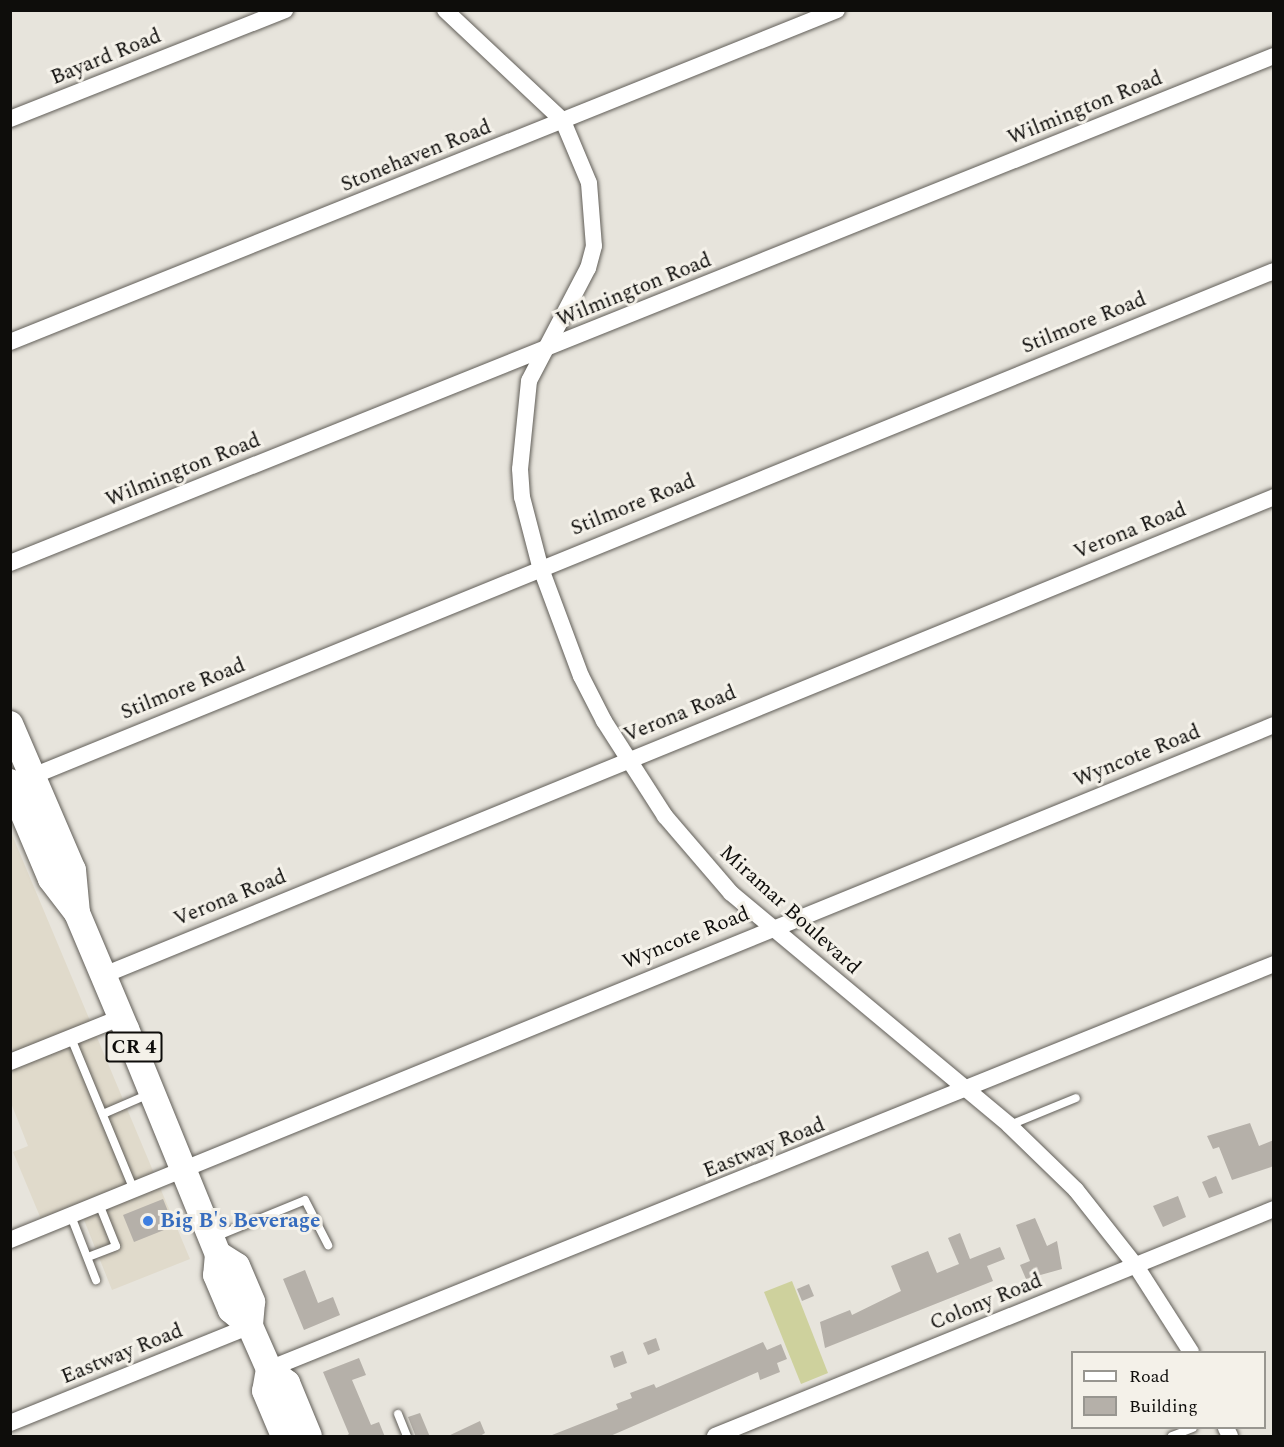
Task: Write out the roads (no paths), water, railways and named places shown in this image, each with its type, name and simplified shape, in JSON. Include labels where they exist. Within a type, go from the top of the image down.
[{"type":"main road","name":"CR 4","points":[[10,724],[18,781],[73,870],[80,919],[215,1246],[216,1275],[231,1310],[250,1326],[269,1369],[287,1383],[309,1437]]},
{"type":"main road","name":"CR 4","points":[[269,1369],[265,1391],[284,1437]]},
{"type":"street","name":"Bayard Road","points":[[10,119],[285,10]]},
{"type":"street","name":"Miramar Boulevard","points":[[446,10],[563,122],[589,183],[594,246],[588,268],[529,381],[520,469],[522,497],[540,566],[581,676],[627,760],[691,850],[770,927],[969,1090],[1076,1190],[1136,1266],[1190,1351]]},
{"type":"street","name":"Stonehaven Road","points":[[10,342],[563,122],[837,10]]},
{"type":"street","name":"Wilmington Road","points":[[10,563],[1274,56]]},
{"type":"street","name":"Stilmore Road","points":[[18,781],[540,566],[1274,271]]},
{"type":"street","name":"Verona Road","points":[[104,975],[1274,497]]},
{"type":"street","name":"Wyncote Road","points":[[10,1240],[770,927],[1274,725]]},
{"type":"street","name":"Eastway Road","points":[[269,1369],[969,1090],[1274,964]]},
{"type":"street","points":[[10,1062],[122,1017]]},
{"type":"street","name":"Colony Road","points":[[715,1437],[1274,1209]]},
{"type":"street","name":"Eastway Road","points":[[10,1423],[250,1326]]},
{"type":"lane","points":[[71,1038],[134,1190]]},
{"type":"lane","points":[[103,1114],[152,1093]]},
{"type":"lane","points":[[1009,1125],[1076,1098]]},
{"type":"lane","points":[[215,1246],[305,1200],[328,1245]]},
{"type":"lane","points":[[88,1257],[116,1246],[99,1204]]},
{"type":"lane","points":[[71,1216],[96,1280]]},
{"type":"lane","points":[[398,1414],[407,1437]]},
{"type":"lane","points":[[1172,1437],[1191,1429]]},
{"type":"place","name":"Big B's Beverage","points":[[148,1221]]}]
